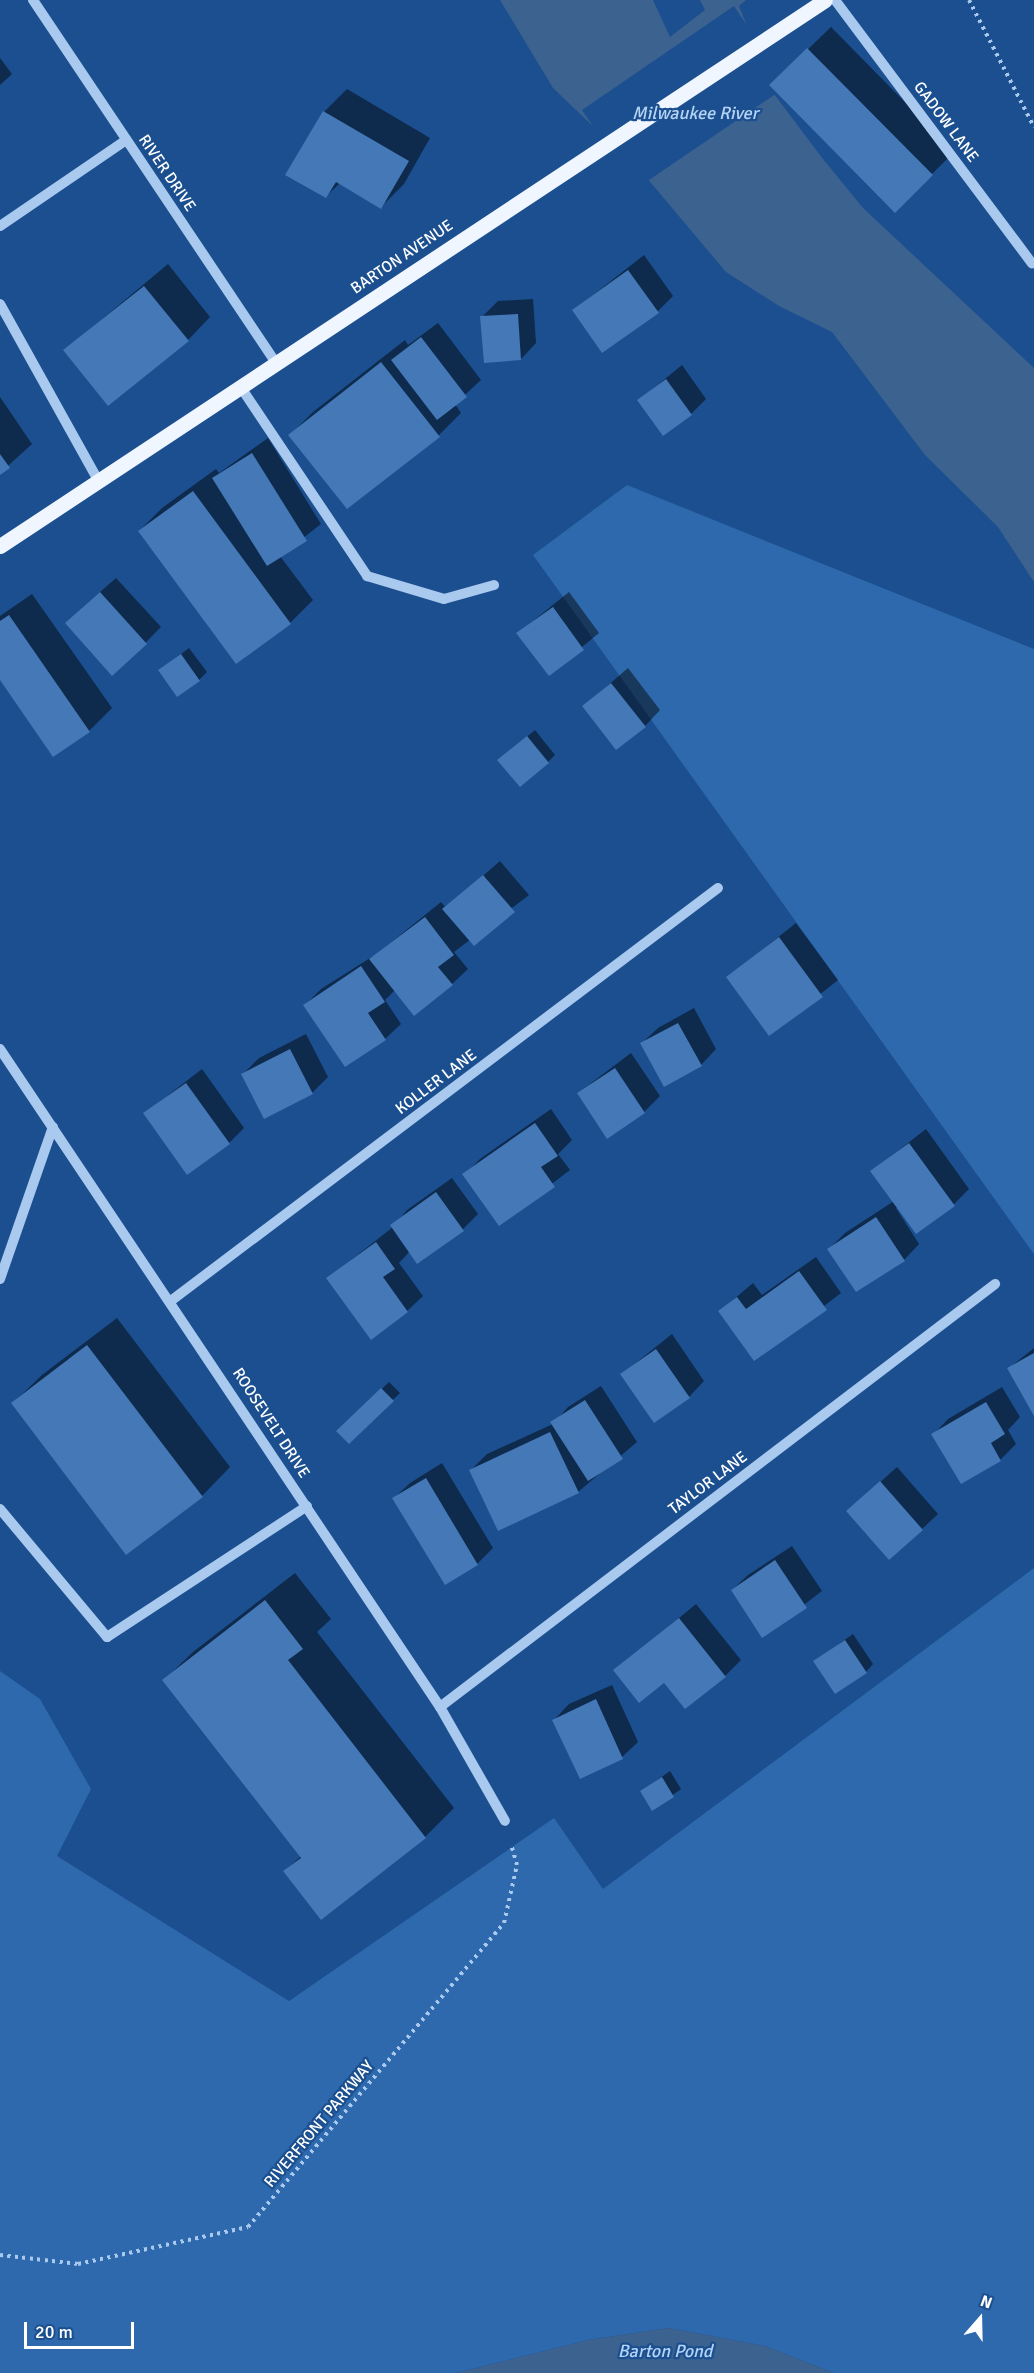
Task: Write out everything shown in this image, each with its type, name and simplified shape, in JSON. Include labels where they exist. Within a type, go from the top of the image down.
[{"type":"main road","name":"BARTON AVENUE","points":[[0,546],[825,0]]},
{"type":"street","name":"RIVER DRIVE","points":[[33,0],[275,362]]},
{"type":"street","name":"GADOW LANE","points":[[835,0],[1032,263]]},
{"type":"street","points":[[0,226],[126,140]]},
{"type":"street","points":[[0,304],[98,480]]},
{"type":"street","points":[[240,386],[367,576],[444,599],[494,585]]},
{"type":"street","name":"KOLLER LANE","points":[[172,1300],[718,888]]},
{"type":"street","name":"ROOSEVELT DRIVE","points":[[0,1049],[172,1300],[440,1707],[505,1821]]},
{"type":"street","points":[[0,1279],[53,1127]]},
{"type":"street","points":[[0,1252],[12,1246]]},
{"type":"street","name":"TAYLOR LANE","points":[[440,1707],[995,1284]]},
{"type":"street","points":[[0,1509],[107,1637],[307,1506]]},
{"type":"path","points":[[969,0],[1034,128]]},
{"type":"path","name":"RIVERFRONT PARKWAY","points":[[0,2255],[78,2264],[248,2227],[504,1923],[517,1864],[505,1821]]},
{"type":"shaded area","points":[[627,485],[1034,649],[1034,1254],[533,555]]},
{"type":"shaded area","points":[[1034,1568],[1034,2373],[834,2373],[765,2346],[668,2328],[588,2340],[456,2373],[0,2373],[0,1671],[40,1699],[91,1789],[57,1856],[289,2001],[554,1818],[603,1889]]},
{"type":"water","name":"Milwaukee River","points":[[500,0],[653,0],[670,37],[705,10],[700,0],[746,0],[739,6],[774,94],[823,159],[863,208],[1034,368],[1034,582],[998,527],[925,455],[832,332],[779,306],[726,272],[646,177],[553,88]]},
{"type":"water","name":"Barton Pond","points":[[668,2328],[765,2346],[834,2373],[456,2373],[588,2340]]},
{"type":"pier","points":[[734,6],[754,36],[777,93],[646,182],[600,137],[582,110]]},
{"type":"building","points":[[807,48],[933,175],[895,213],[769,85]]},
{"type":"building","points":[[323,111],[409,161],[381,209],[336,182],[326,198],[285,175]]},
{"type":"building","points":[[628,270],[659,313],[602,353],[572,310]]},
{"type":"building","points":[[144,286],[189,341],[108,406],[63,350]]},
{"type":"building","points":[[518,314],[521,360],[484,363],[480,316]]},
{"type":"building","points":[[421,337],[467,397],[437,420],[391,360]]},
{"type":"building","points":[[381,362],[440,437],[347,509],[288,435]]},
{"type":"building","points":[[666,379],[692,415],[663,436],[637,400]]},
{"type":"building","points":[[252,453],[307,541],[267,566],[212,478]]},
{"type":"building","points":[[0,454],[10,468],[0,475]]},
{"type":"building","points":[[193,491],[291,624],[236,664],[138,531]]},
{"type":"building","points":[[100,592],[147,644],[112,676],[65,623]]},
{"type":"building","points":[[553,607],[584,650],[549,676],[516,633]]},
{"type":"building","points":[[9,615],[90,732],[53,757],[0,680],[0,621]]},
{"type":"building","points":[[181,654],[200,681],[177,697],[158,670]]},
{"type":"building","points":[[611,683],[646,727],[616,750],[582,706]]},
{"type":"building","points":[[527,736],[549,763],[520,787],[497,760]]},
{"type":"building","points":[[483,875],[515,912],[474,946],[442,909]]},
{"type":"building","points":[[425,917],[454,955],[438,967],[453,985],[414,1016],[369,959]]},
{"type":"building","points":[[779,937],[823,997],[769,1036],[726,977]]},
{"type":"building","points":[[361,966],[385,1002],[368,1013],[386,1040],[345,1067],[303,1005]]},
{"type":"building","points":[[678,1023],[702,1066],[664,1087],[640,1043]]},
{"type":"building","points":[[290,1049],[313,1094],[264,1119],[241,1074]]},
{"type":"building","points":[[615,1068],[645,1113],[607,1139],[577,1093]]},
{"type":"building","points":[[186,1083],[230,1144],[187,1175],[143,1113]]},
{"type":"building","points":[[535,1123],[558,1156],[541,1167],[555,1187],[499,1226],[462,1174]]},
{"type":"building","points":[[909,1143],[955,1206],[916,1234],[870,1171]]},
{"type":"building","points":[[436,1192],[464,1231],[417,1264],[390,1225]]},
{"type":"building","points":[[876,1217],[905,1261],[856,1292],[827,1249]]},
{"type":"building","points":[[376,1242],[395,1269],[383,1277],[408,1312],[371,1340],[326,1278]]},
{"type":"building","points":[[799,1271],[827,1310],[754,1361],[718,1311],[737,1297],[746,1309]]},
{"type":"building","points":[[87,1345],[203,1497],[126,1555],[11,1403]]},
{"type":"building","points":[[656,1349],[690,1398],[654,1423],[620,1374]]},
{"type":"building","points":[[1034,1353],[1034,1416],[1007,1368]]},
{"type":"building","points":[[381,1388],[394,1401],[349,1444],[336,1431]]},
{"type":"building","points":[[585,1400],[623,1459],[588,1481],[550,1422]]},
{"type":"building","points":[[986,1402],[1005,1434],[991,1443],[1001,1461],[961,1484],[931,1434]]},
{"type":"building","points":[[550,1432],[579,1493],[498,1531],[469,1470]]},
{"type":"building","points":[[426,1478],[478,1565],[445,1585],[392,1498]]},
{"type":"building","points":[[880,1481],[923,1530],[889,1560],[846,1511]]},
{"type":"building","points":[[775,1560],[807,1608],[762,1638],[731,1590]]},
{"type":"building","points":[[265,1600],[303,1649],[288,1660],[426,1838],[321,1920],[283,1871],[301,1858],[162,1680]]},
{"type":"building","points":[[679,1618],[726,1677],[685,1709],[664,1683],[639,1703],[613,1670]]},
{"type":"building","points":[[845,1640],[867,1673],[835,1694],[813,1661]]},
{"type":"building","points":[[596,1699],[623,1759],[580,1779],[552,1720]]},
{"type":"building","points":[[662,1777],[674,1797],[652,1811],[640,1791]]}]
